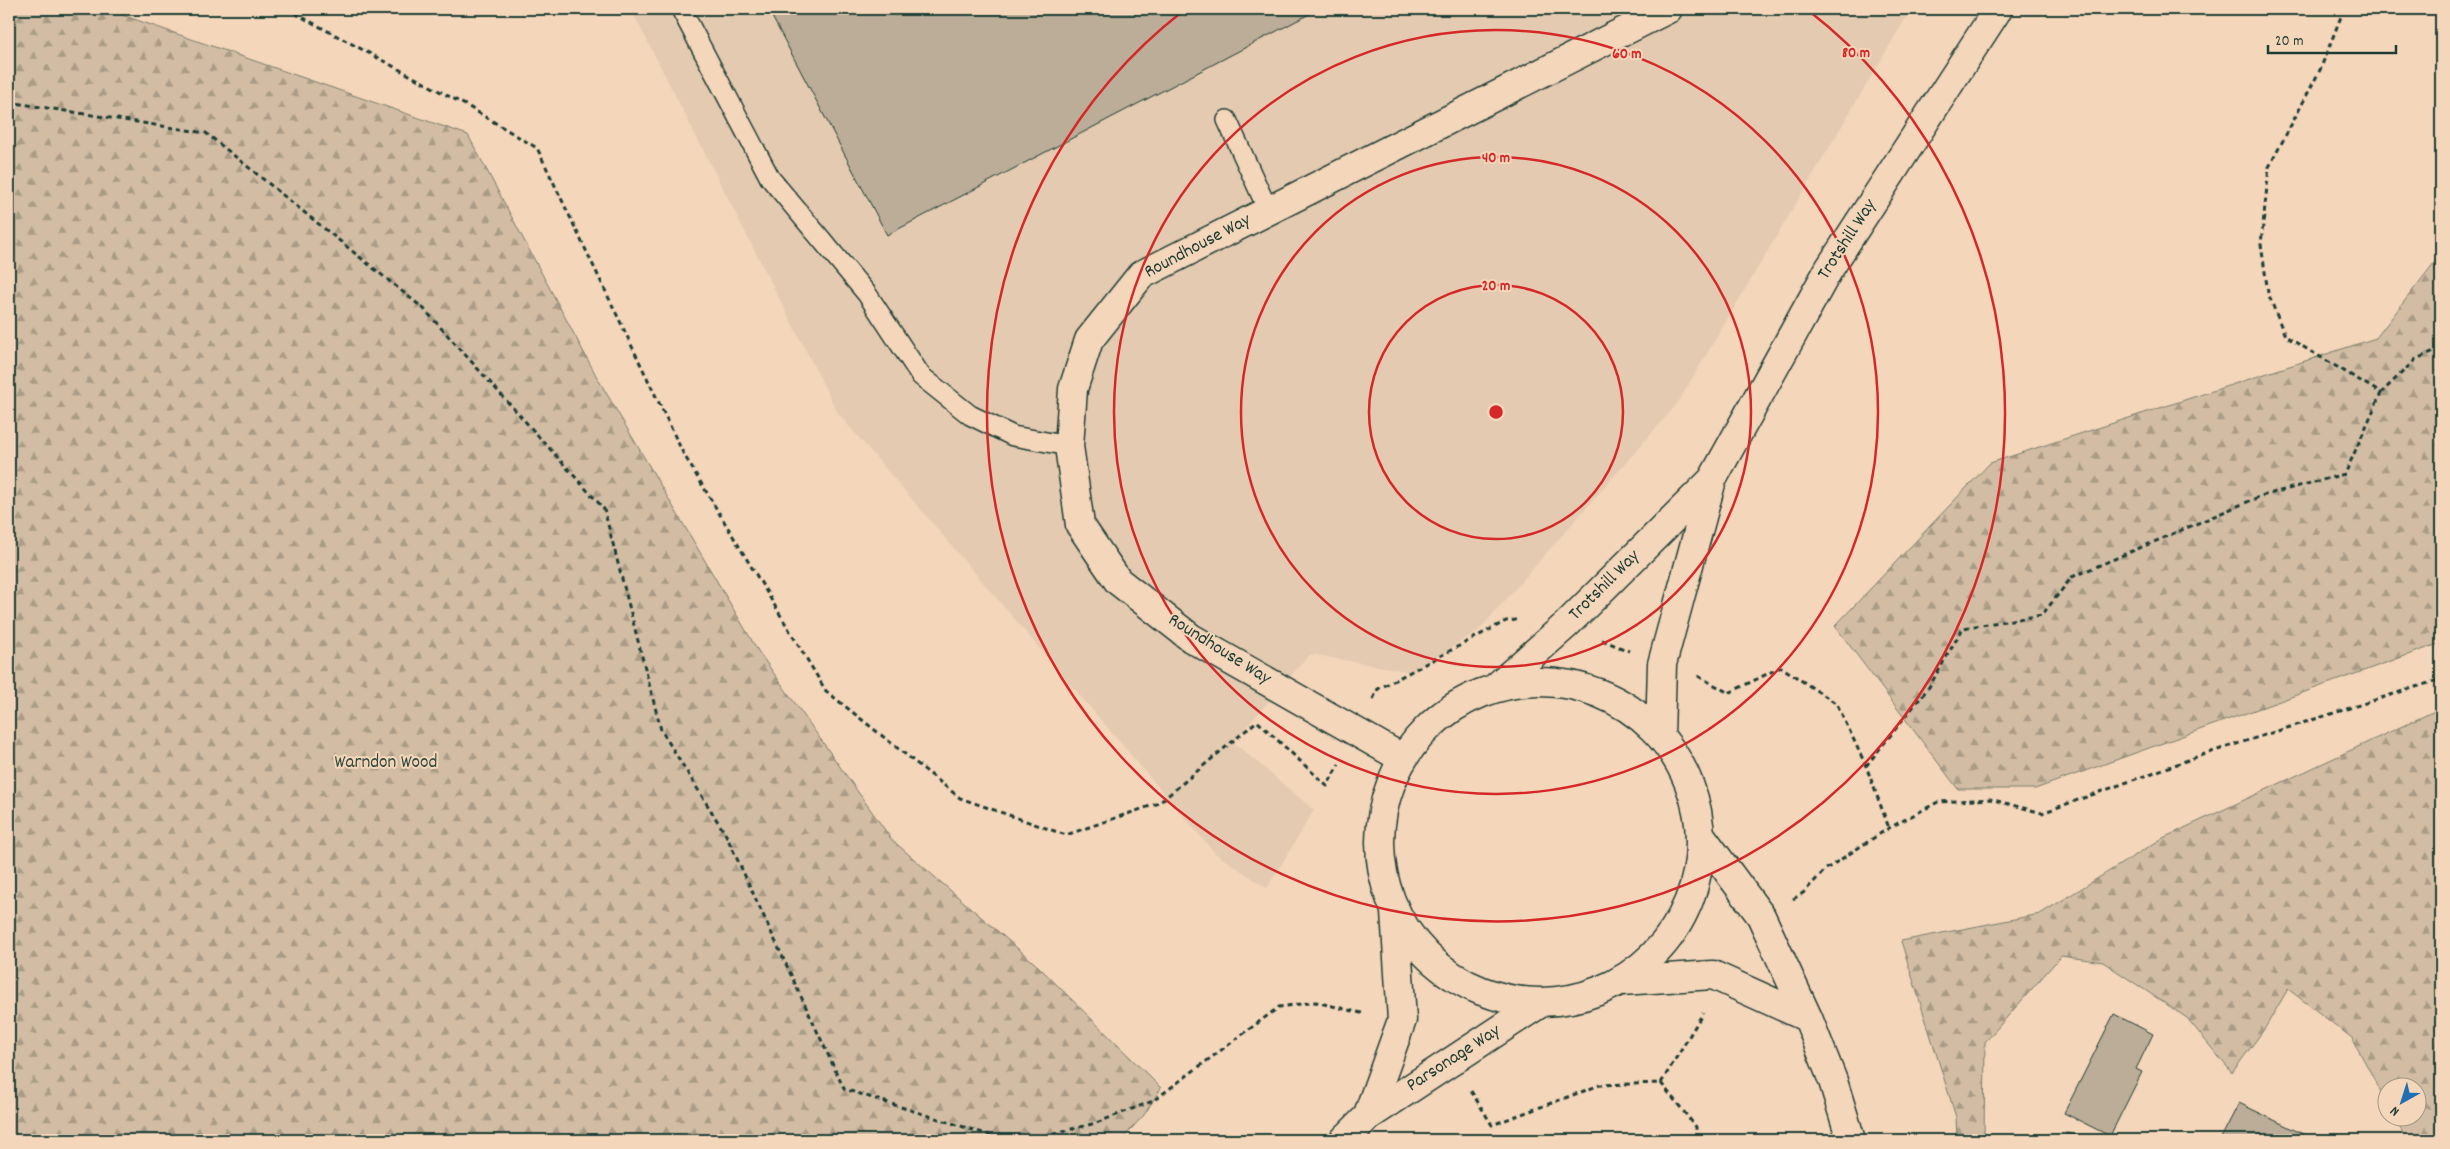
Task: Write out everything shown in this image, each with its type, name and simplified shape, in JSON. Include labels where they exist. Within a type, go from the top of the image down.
[{"type":"main road","name":"Roundhouse Way","points":[[1402,758],[1191,638],[1118,581],[1080,525],[1069,446],[1073,390],[1089,340],[1141,275],[1668,9]]},
{"type":"main road","name":"Trotshill Way","points":[[1660,736],[1662,664],[1712,480],[1829,269],[1998,9]]},
{"type":"main road","name":"Trotshill Way","points":[[1495,688],[1566,624],[1712,480]]},
{"type":"main road","points":[[1540,681],[1584,688],[1626,706],[1660,736],[1680,766],[1690,790],[1700,834],[1696,878],[1681,918],[1655,954],[1621,981],[1582,997],[1542,1002],[1497,997],[1455,979],[1420,950],[1395,912],[1380,860],[1382,808],[1402,758],[1427,727],[1459,703],[1495,688],[1540,681]]},
{"type":"main road","points":[[1700,834],[1761,916],[1808,1018],[1833,1081],[1851,1140]]},
{"type":"main road","name":"Parsonage Way","points":[[1367,1117],[1402,1020],[1395,912]]},
{"type":"main road","points":[[1621,981],[1713,976],[1808,1018]]},
{"type":"main road","name":"Parsonage Way","points":[[1344,1140],[1367,1117],[1542,1002]]},
{"type":"lane","points":[[681,9],[770,178],[867,294],[921,376],[970,415],[1013,436],[1069,446]]},
{"type":"lane","points":[[1227,120],[1268,210]]},
{"type":"path","points":[[287,9],[469,107],[537,148],[683,452],[826,691],[960,798],[1066,835],[1158,803],[1257,721],[1327,786],[1378,689],[1506,621]]},
{"type":"path","points":[[2344,9],[2320,70],[2269,167],[2261,244],[2268,294],[2285,336],[2381,393]]},
{"type":"path","points":[[9,102],[206,133],[424,309],[604,509],[661,730],[726,835],[844,1089],[1005,1140]]},
{"type":"path","points":[[1866,766],[1930,686],[1963,628],[2042,615],[2072,577],[2260,496],[2345,474],[2381,393],[2416,359],[2441,348]]},
{"type":"path","points":[[1566,624],[1662,664],[1693,673],[1729,692],[1781,667],[1837,704],[1866,766],[1889,828]]},
{"type":"path","points":[[1803,893],[1826,870],[1889,828],[1938,802],[1990,799],[2042,813],[2202,755],[2441,679]]},
{"type":"path","points":[[1027,1140],[1096,1123],[1153,1101],[1279,1007],[1316,1002],[1345,1011]]},
{"type":"path","points":[[1661,1083],[1704,1011]]},
{"type":"path","points":[[1474,1096],[1492,1125],[1600,1085],[1661,1083]]},
{"type":"path","points":[[1661,1083],[1696,1127],[1696,1140]]},
{"type":"shaded area","points":[[631,9],[1911,9],[1677,404],[1479,630],[1412,672],[1310,654],[1233,742],[1314,810],[1267,888],[1215,853],[838,413]]},
{"type":"green space","name":"Warndon Wood","points":[[9,9],[105,9],[468,135],[598,379],[758,651],[892,840],[1039,967],[1161,1088],[1144,1115],[1121,1140],[9,1140]]},
{"type":"green space","points":[[2441,254],[2441,643],[2035,789],[1958,789],[1835,626],[1990,463],[2376,338]]},
{"type":"green space","points":[[2441,708],[2441,1140],[2406,1140],[2399,1126],[2428,1126],[2428,1076],[2378,1076],[2378,1086],[2352,1038],[2288,989],[2265,1028],[2232,1073],[2187,1018],[2103,962],[2061,956],[1985,1042],[1984,1140],[1957,1140],[1956,1117],[1901,941],[2040,914],[2163,838]]},
{"type":"building","points":[[768,9],[1319,9],[887,235]]},
{"type":"building","points":[[2114,1014],[2153,1034],[2136,1069],[2142,1072],[2110,1136],[2064,1113]]},
{"type":"building","points":[[2239,1103],[2307,1136],[2305,1140],[2220,1140]]},
{"type":"building","points":[[2066,1133],[2106,1140],[2065,1140]]}]
